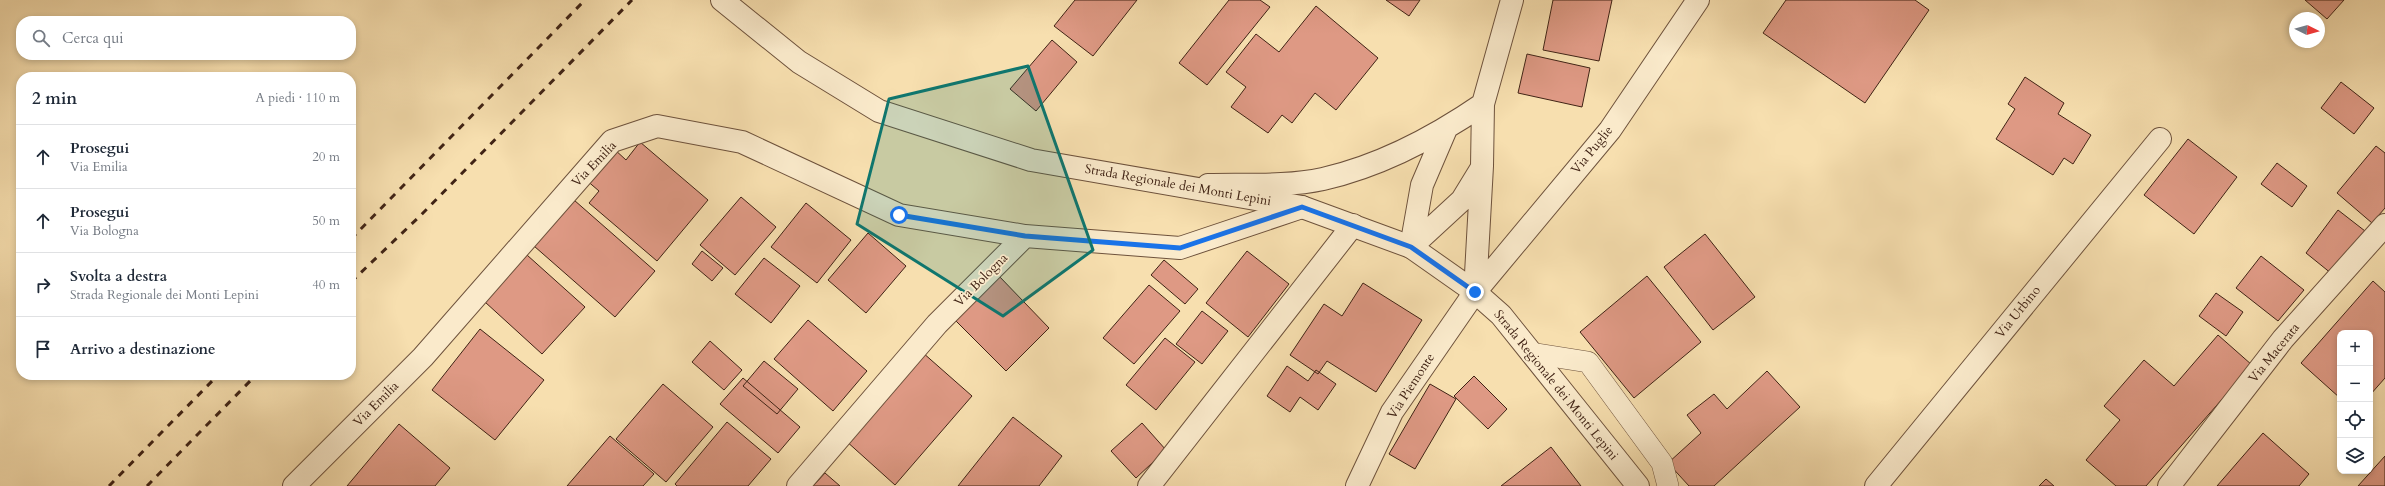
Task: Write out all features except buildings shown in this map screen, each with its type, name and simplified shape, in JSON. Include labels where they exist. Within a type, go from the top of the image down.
[{"type":"street","points":[[1475,292],[1482,166],[1483,104],[1512,0]]},
{"type":"street","name":"Via Puglie","points":[[1475,292],[1610,130],[1698,0]]},
{"type":"street","name":"Strada Regionale dei Monti Lepini","points":[[724,2],[799,62],[879,111],[1031,160],[1185,185],[1302,207],[1411,247],[1475,292],[1500,315],[1638,486]]},
{"type":"street","points":[[1185,185],[1283,184],[1323,179],[1371,164],[1446,129],[1483,104]]},
{"type":"street","name":"Via Emilia","points":[[294,486],[423,357],[612,141],[657,126],[742,142],[899,215],[1025,236]]},
{"type":"street","points":[[1411,247],[1422,185],[1446,129]]},
{"type":"street","name":"Via Urbino","points":[[1876,486],[2160,139]]},
{"type":"street","points":[[1411,247],[1462,200],[1482,166]]},
{"type":"street","points":[[1025,236],[1180,248],[1302,207]]},
{"type":"street","points":[[1149,486],[1353,225]]},
{"type":"street","name":"Via Macerata","points":[[2169,486],[2283,339],[2385,225]]},
{"type":"street","name":"Via Bologna","points":[[798,486],[937,324],[1025,236]]},
{"type":"street","name":"Via Piemonte","points":[[1357,486],[1392,412],[1475,292]]},
{"type":"lane","points":[[1531,353],[1588,362],[1662,463],[1668,486]]},
{"type":"highlighted area","points":[[1028,66],[1093,250],[1003,316],[857,224],[889,99]]},
{"type":"railway","points":[[356,234],[585,0]]},
{"type":"railway","points":[[356,277],[421,215],[632,0]]},
{"type":"railway","points":[[109,486],[213,380]]},
{"type":"railway","points":[[147,486],[251,380]]},
{"type":"route","points":[[899,215],[1025,236],[1180,248],[1302,207],[1411,247],[1475,292]]}]
